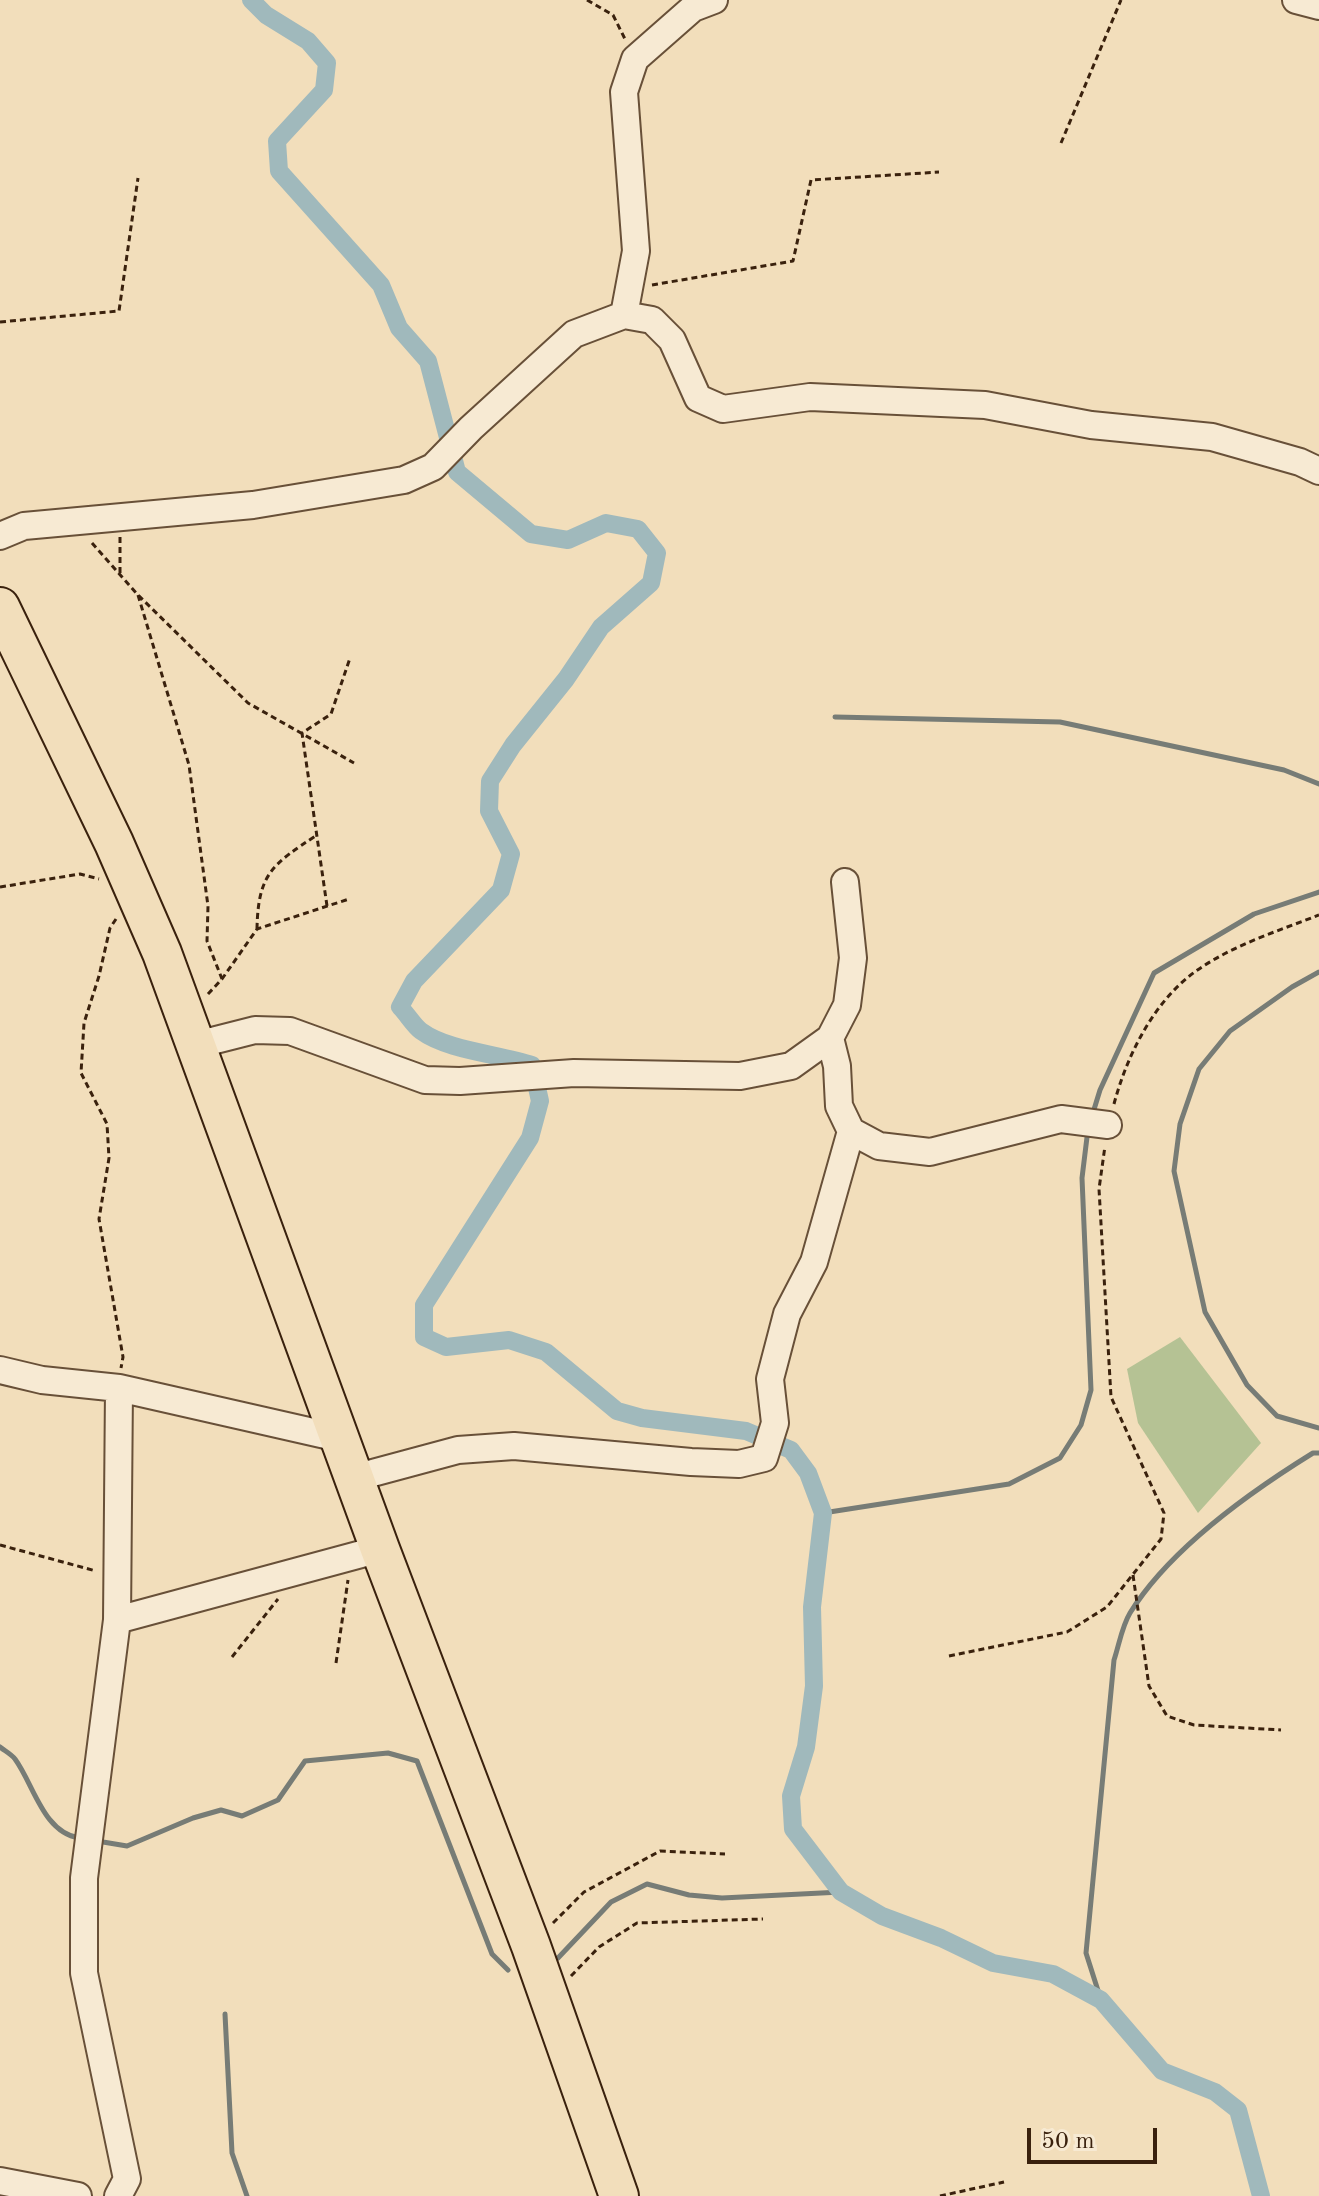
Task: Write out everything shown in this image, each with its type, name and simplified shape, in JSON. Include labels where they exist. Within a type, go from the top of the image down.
[{"type":"highway","points":[[0,607],[134,890],[191,1031],[354,1478],[366,1553],[531,1946],[619,2196]]},
{"type":"street","points":[[0,536],[24,526],[253,505],[404,480],[433,467],[574,334],[626,302],[636,251],[624,92],[635,59],[693,8],[714,0]]},
{"type":"street","points":[[1296,0],[1319,6]]},
{"type":"street","points":[[626,302],[652,320],[672,340],[698,398],[723,409],[810,397],[985,405],[1091,425],[1212,437],[1300,462],[1319,471]]},
{"type":"street","points":[[191,1031],[290,1031],[425,1080],[460,1081],[574,1073],[740,1076],[791,1066],[830,1038],[847,1005],[853,958],[845,882]]},
{"type":"street","points":[[830,1038],[837,1066],[839,1106],[851,1131],[879,1146],[930,1152],[1061,1119],[1108,1125]]},
{"type":"street","points":[[354,1478],[458,1450],[514,1446],[707,1463],[739,1464],[764,1458],[775,1423],[770,1379],[773,1366],[787,1314],[814,1262],[851,1131]]},
{"type":"street","points":[[0,1370],[42,1380],[119,1388],[339,1438]]},
{"type":"street","points":[[118,2196],[127,2179],[84,1973],[84,1878],[117,1620],[119,1388]]},
{"type":"street","points":[[117,1620],[366,1553]]},
{"type":"street","points":[[0,2181],[78,2196]]},
{"type":"path","points":[[587,0],[613,15],[635,59]]},
{"type":"path","points":[[1061,143],[1121,0]]},
{"type":"path","points":[[626,302],[793,261],[811,180],[939,172]]},
{"type":"path","points":[[0,322],[119,311],[138,178]]},
{"type":"path","points":[[120,575],[120,537],[137,516]]},
{"type":"path","points":[[74,522],[138,595],[248,703],[354,763]]},
{"type":"path","points":[[138,595],[189,765],[208,906],[207,941],[222,979]]},
{"type":"path","points":[[302,733],[331,714],[350,658]]},
{"type":"path","points":[[302,733],[327,906]]},
{"type":"path","points":[[191,1031],[257,929],[257,904],[264,880],[282,858],[317,835]]},
{"type":"path","points":[[0,887],[80,874],[134,890],[110,928],[84,1023],[81,1073],[107,1124],[109,1158],[99,1219],[123,1357],[119,1388]]},
{"type":"path","points":[[257,929],[349,899]]},
{"type":"path","points":[[949,1656],[1067,1632],[1107,1607],[1161,1539],[1164,1513],[1111,1397],[1099,1189],[1108,1125],[1122,1074],[1155,1011],[1175,991],[1196,971],[1252,940],[1319,915]]},
{"type":"path","points":[[0,1545],[86,1567],[117,1581]]},
{"type":"path","points":[[336,1663],[366,1553]]},
{"type":"path","points":[[232,1657],[300,1571]]},
{"type":"path","points":[[1133,1575],[1149,1686],[1167,1716],[1194,1725],[1281,1730]]},
{"type":"path","points":[[531,1946],[584,1892],[660,1851],[725,1854]]},
{"type":"path","points":[[549,1998],[599,1947],[637,1923],[763,1919]]},
{"type":"path","points":[[940,2196],[1004,2182]]},
{"type":"green space","points":[[1180,1337],[1261,1443],[1198,1513],[1138,1423],[1127,1369]]},
{"type":"waterway","points":[[251,0],[266,15],[308,41],[327,63],[324,90],[277,141],[279,171],[381,285],[399,328],[428,361],[457,472],[531,534],[568,540],[606,523],[638,529],[657,553],[651,583],[601,627],[490,781],[489,811],[511,854],[501,890],[414,981],[400,1007],[418,1029],[432,1038],[532,1065],[540,1101],[530,1138],[424,1305],[424,1337],[446,1347],[509,1340],[546,1352],[617,1411],[642,1418],[746,1431],[791,1450],[808,1473],[823,1513],[812,1607],[814,1686],[806,1747],[791,1796],[793,1829],[841,1892],[882,1916],[941,1938],[993,1963],[1053,1974],[1101,2000],[1162,2071],[1215,2092],[1238,2110],[1261,2196]]},
{"type":"waterway","points":[[835,717],[1060,722],[1284,770],[1319,784]]},
{"type":"waterway","points":[[1092,1116],[1100,1090],[1154,973],[1254,914],[1319,892]]},
{"type":"waterway","points":[[1319,972],[1292,987],[1230,1031],[1199,1069],[1180,1124],[1174,1171],[1205,1312],[1247,1385],[1277,1416],[1319,1428]]},
{"type":"waterway","points":[[823,1513],[1009,1484],[1060,1458],[1081,1425],[1091,1390],[1082,1178],[1088,1129]]},
{"type":"waterway","points":[[1101,2000],[1086,1953],[1114,1660],[1125,1624],[1146,1590],[1188,1545],[1263,1486],[1313,1453],[1319,1453]]},
{"type":"waterway","points":[[0,1747],[15,1759],[56,1827],[79,1838]]},
{"type":"waterway","points":[[97,1841],[127,1846],[193,1818],[221,1810],[242,1816],[278,1800],[305,1761],[388,1753],[417,1761],[492,1954],[508,1970]]},
{"type":"waterway","points":[[558,1958],[611,1902],[647,1884],[689,1895],[722,1898],[841,1892]]},
{"type":"waterway","points":[[225,2014],[232,2153],[247,2196]]}]
